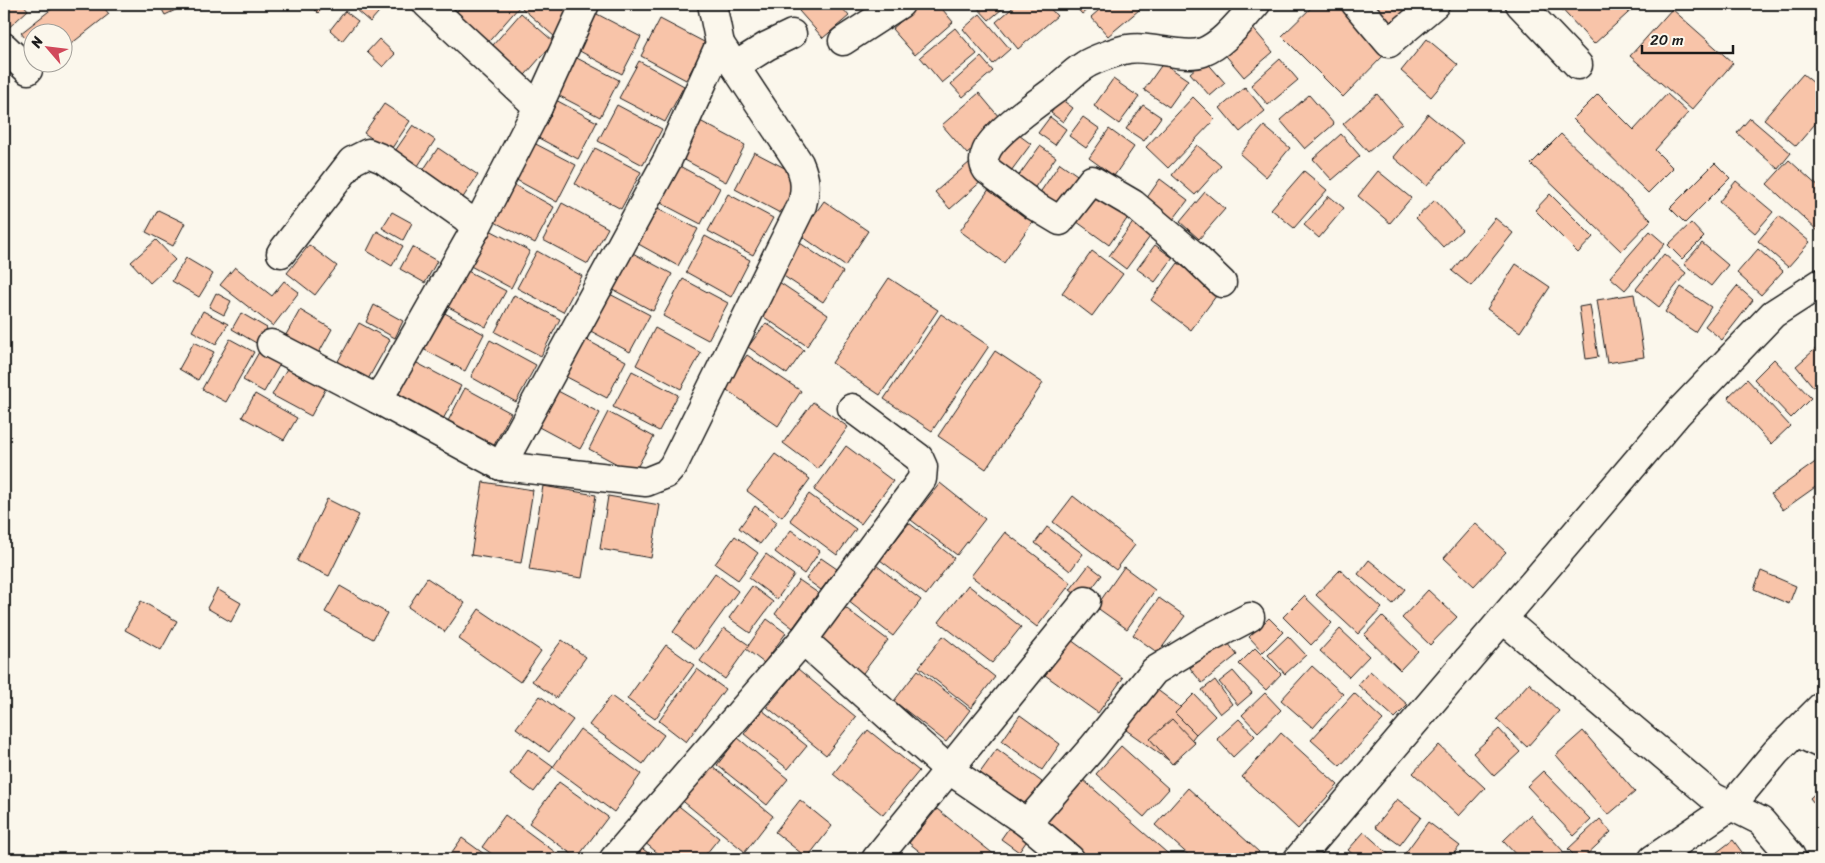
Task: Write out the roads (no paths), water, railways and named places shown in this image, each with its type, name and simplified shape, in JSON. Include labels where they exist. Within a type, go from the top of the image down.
[{"type":"street","points":[[428,4],[538,107]]},
{"type":"street","points":[[377,399],[388,383],[476,228],[538,107],[585,4]]},
{"type":"street","points":[[271,344],[501,466],[646,482],[666,474],[673,466],[802,205],[806,187],[804,174],[799,163],[728,55],[712,4]]},
{"type":"street","points":[[843,41],[900,4]]},
{"type":"street","points":[[1222,283],[1192,254],[1133,204],[1092,180],[1060,221],[1035,206],[987,170],[984,160],[986,150],[1002,131],[1086,64],[1127,48],[1155,48],[1175,53],[1191,54],[1202,52],[1219,43],[1256,4]]},
{"type":"street","points":[[1356,4],[1389,43],[1435,4]]},
{"type":"street","points":[[1520,4],[1578,65]]},
{"type":"street","points":[[501,466],[668,159],[728,55],[767,46],[792,34]]},
{"type":"street","points":[[4,47],[22,64]]},
{"type":"street","points":[[280,254],[352,161],[368,153],[383,159],[465,217],[476,228]]},
{"type":"street","points":[[1298,859],[1678,413],[1773,314],[1821,283]]},
{"type":"street","points":[[614,859],[803,640],[922,479],[923,467],[920,458],[852,408]]},
{"type":"street","points":[[876,859],[1086,601]]},
{"type":"street","points":[[1027,823],[1094,746],[1154,671],[1204,641],[1250,618]]},
{"type":"street","points":[[1503,619],[1713,797],[1761,821],[1792,859]]},
{"type":"street","points":[[803,640],[948,769],[1027,823],[1070,859]]},
{"type":"street","points":[[1653,859],[1731,806],[1776,752],[1821,707]]},
{"type":"street","points":[[1796,732],[1821,744]]}]
